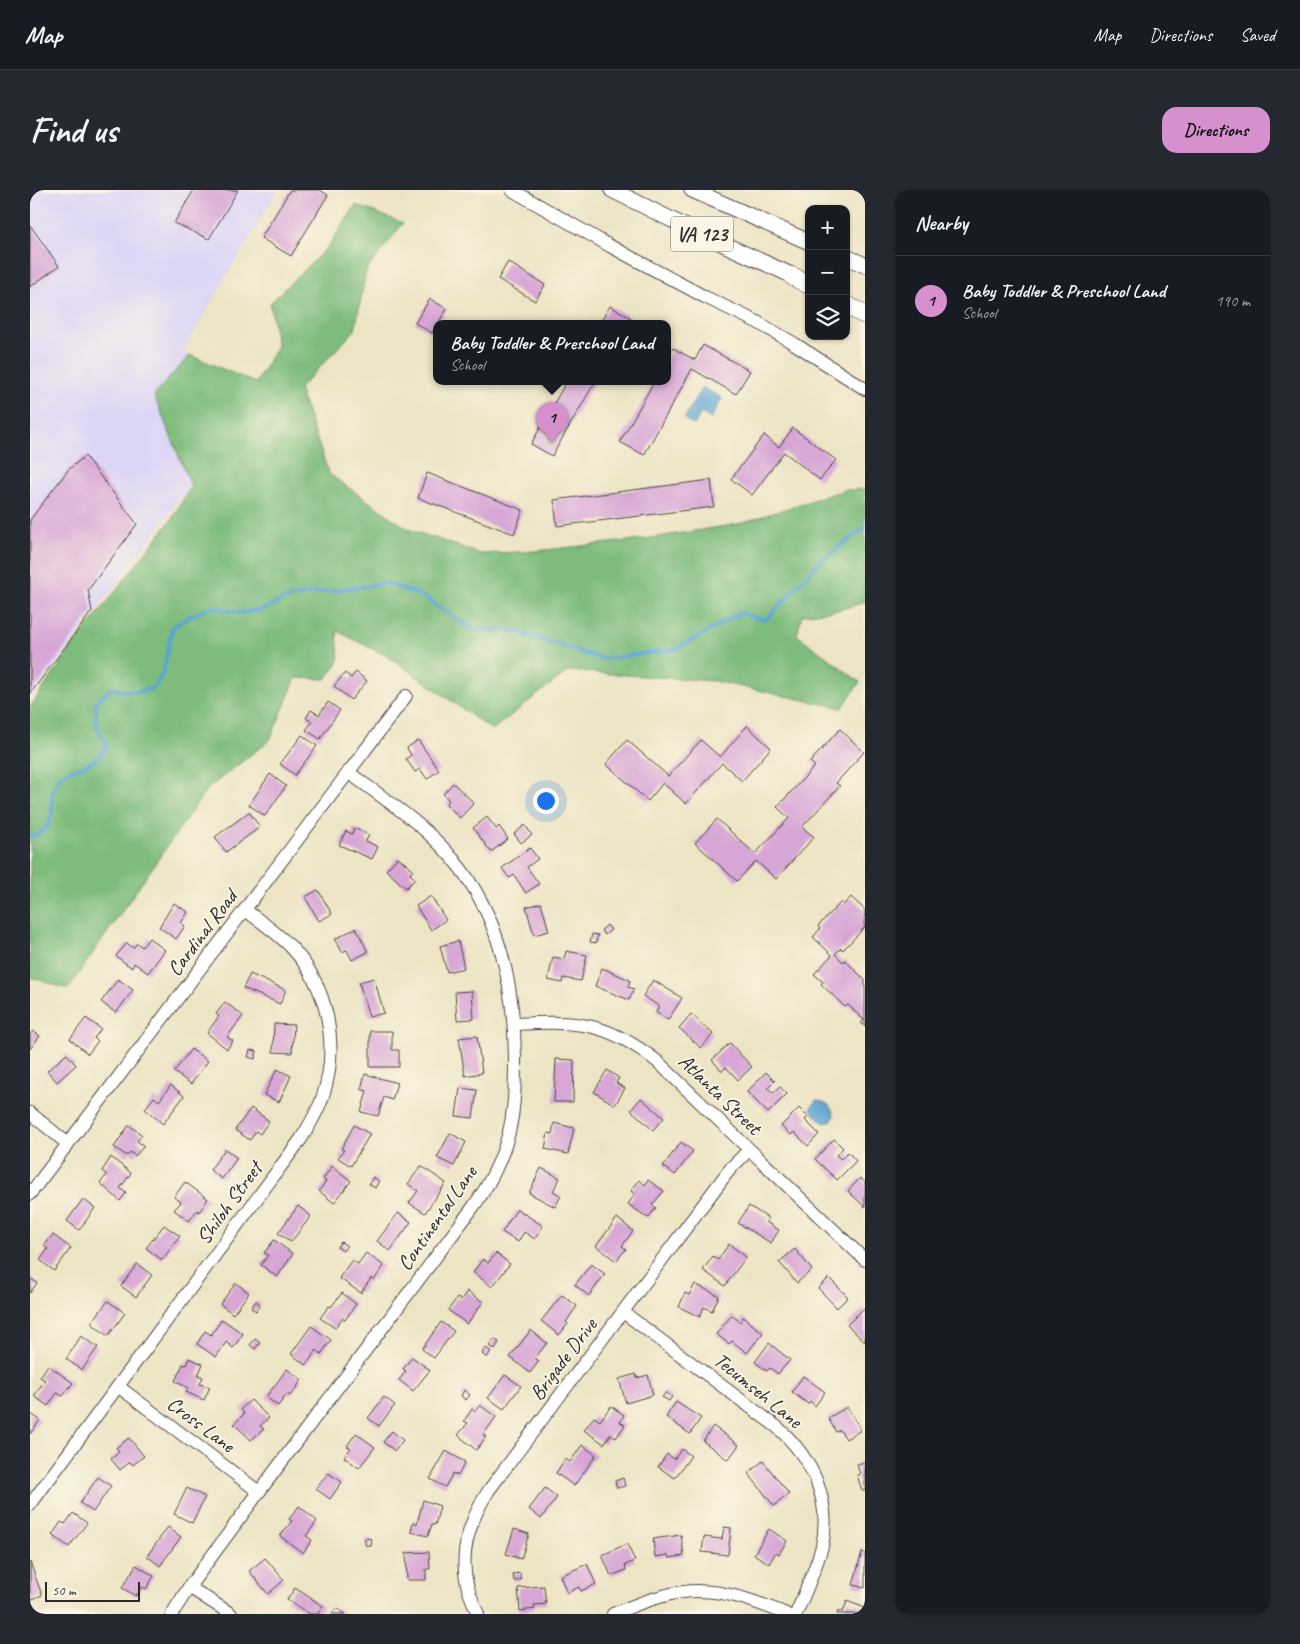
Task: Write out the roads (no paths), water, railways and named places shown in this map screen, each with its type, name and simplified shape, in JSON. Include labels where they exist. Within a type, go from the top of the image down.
[{"type":"highway","points":[[792,276],[805,282]]},
{"type":"highway","points":[[850,307],[865,315]]},
{"type":"main road","name":"VA 123","points":[[612,190],[792,276]]},
{"type":"main road","name":"VA 123","points":[[692,190],[805,240]]},
{"type":"main road","points":[[850,259],[865,265]]},
{"type":"main road","points":[[850,301],[865,307]]},
{"type":"street","points":[[512,190],[610,246],[765,327],[825,362],[865,389]]},
{"type":"street","name":"Cardinal Road","points":[[30,1194],[406,696]]},
{"type":"street","name":"Continental Lane","points":[[172,1614],[189,1587],[259,1492],[453,1236],[490,1180],[504,1149],[513,1114],[516,1085],[514,1024],[506,966],[500,942],[488,912],[471,882],[433,838],[348,772]]},
{"type":"street","name":"Shiloh Street","points":[[30,1505],[301,1139],[316,1115],[326,1087],[330,1063],[330,1035],[326,1011],[318,987],[299,956],[290,946],[275,932],[245,910]]},
{"type":"street","name":"Atlanta Street","points":[[514,1024],[577,1023],[599,1028],[624,1038],[658,1062],[865,1260]]},
{"type":"street","points":[[30,1113],[68,1144]]},
{"type":"street","name":"Brigade Drive","points":[[478,1614],[467,1585],[465,1554],[471,1524],[479,1506],[489,1490],[730,1169],[749,1150]]},
{"type":"street","name":"Tecumseh Lane","points":[[623,1312],[778,1428],[788,1437],[811,1468],[820,1486],[823,1502],[824,1534],[815,1565],[796,1614]]},
{"type":"street","name":"Cross Lane","points":[[119,1387],[259,1492]]},
{"type":"street","points":[[189,1587],[230,1614]]},
{"type":"street","points":[[613,1614],[658,1596],[676,1592],[703,1590],[746,1598],[786,1614]]},
{"type":"water","points":[[702,387],[722,398],[711,419],[701,413],[694,425],[684,419]]},
{"type":"water","points":[[816,1100],[826,1103],[830,1107],[834,1116],[831,1121],[825,1123],[813,1113],[811,1108]]},
{"type":"waterway","points":[[30,837],[41,832],[47,826],[52,811],[53,794],[59,778],[71,770],[94,761],[107,746],[96,725],[96,702],[110,689],[137,692],[154,688],[163,673],[172,628],[190,616],[212,607],[241,613],[265,609],[282,600],[302,595],[385,583],[420,595],[472,629],[514,631],[603,659],[674,650],[740,613],[766,620],[820,561],[865,528]]},
{"type":"place","name":"Baby Toddler & Preschool Land","points":[[552,443]]}]
